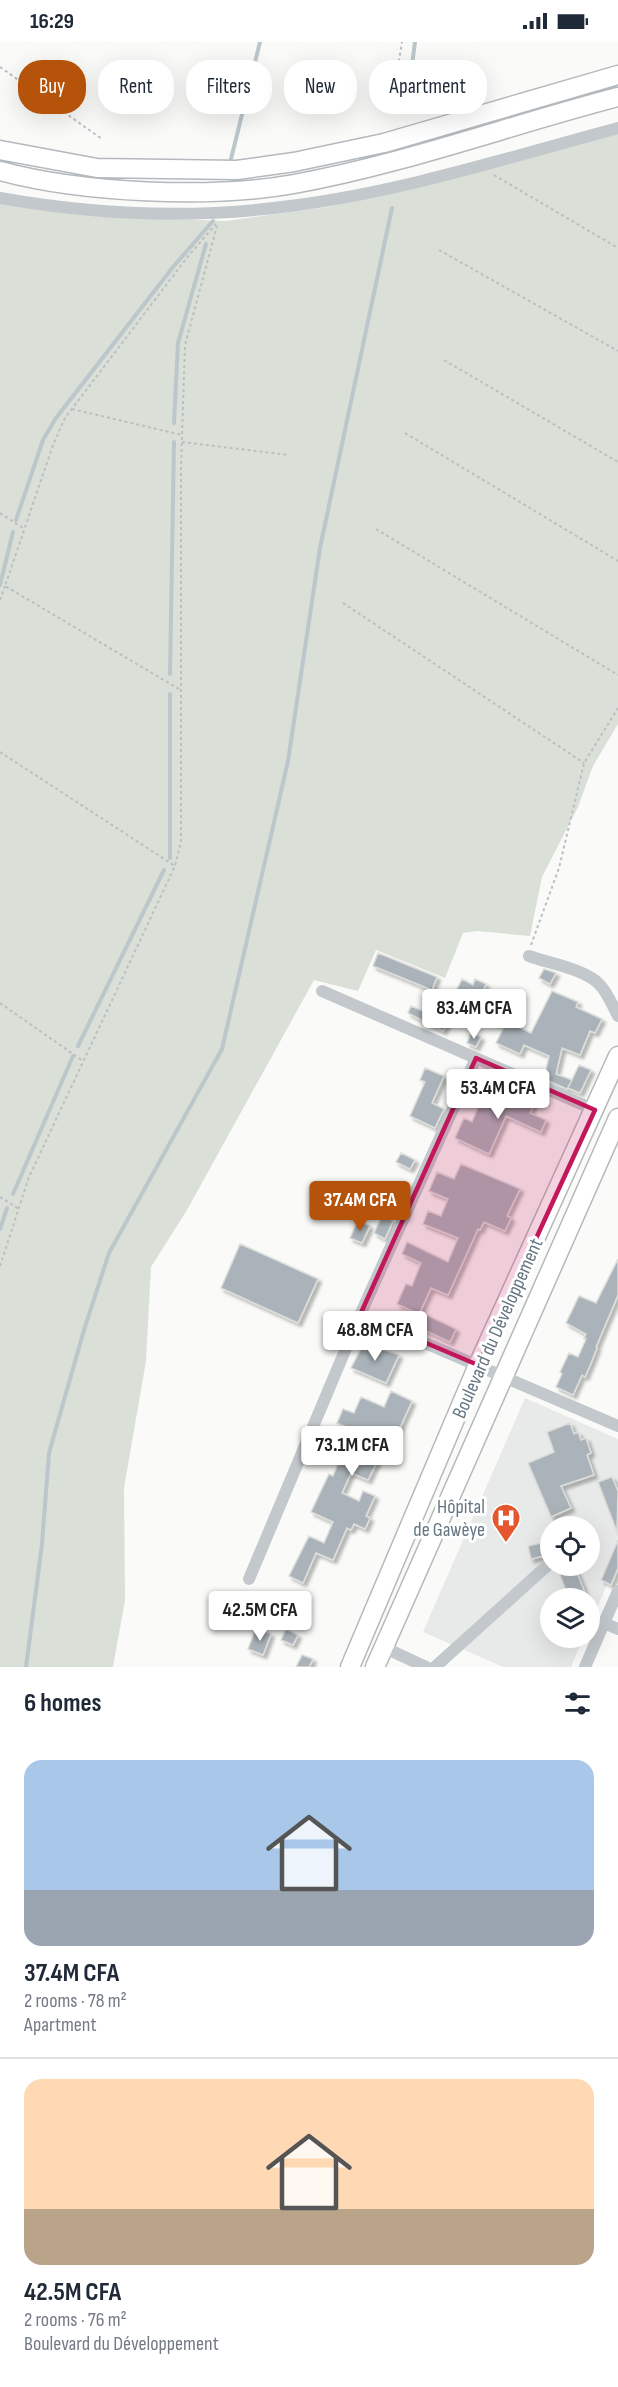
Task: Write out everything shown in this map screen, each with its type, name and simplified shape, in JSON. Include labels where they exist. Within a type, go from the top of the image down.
[{"type":"highway","points":[[0,150],[97,168],[237,170],[294,162],[384,143],[618,75]]},
{"type":"highway","points":[[0,171],[93,187],[155,191],[235,190],[291,185],[382,164],[618,96]]},
{"type":"highway","name":"Boulevard du Développement","points":[[350,1667],[478,1365],[618,1056]]},
{"type":"highway","name":"Boulevard du Développement","points":[[375,1667],[618,1118]]},
{"type":"street","points":[[0,198],[111,213],[219,213],[290,206],[380,190],[618,128]]},
{"type":"street","points":[[529,956],[596,980],[618,1016]]},
{"type":"street","points":[[321,991],[595,1110]]},
{"type":"street","points":[[249,1579],[360,1315],[476,1058]]},
{"type":"street","points":[[360,1315],[618,1426]]},
{"type":"street","points":[[435,1667],[540,1572]]},
{"type":"street","points":[[585,1667],[618,1591]]},
{"type":"street","points":[[604,1623],[618,1629]]},
{"type":"street","points":[[383,1647],[426,1667]]},
{"type":"path","points":[[399,60],[402,42]]},
{"type":"path","points":[[0,67],[102,139]]},
{"type":"path","points":[[477,165],[618,248]]},
{"type":"path","points":[[0,600],[23,528],[65,418],[189,255],[217,223],[185,345],[182,435],[181,842],[175,866],[29,1177],[0,1266]]},
{"type":"path","points":[[440,250],[618,351]]},
{"type":"path","points":[[444,360],[618,462]]},
{"type":"path","points":[[72,409],[182,435]]},
{"type":"path","points":[[405,433],[618,561]]},
{"type":"path","points":[[182,442],[289,455]]},
{"type":"path","points":[[0,513],[23,528]]},
{"type":"path","points":[[376,529],[618,675]]},
{"type":"path","points":[[5,586],[180,690]]},
{"type":"path","points":[[343,603],[584,763]]},
{"type":"path","points":[[529,956],[527,955],[559,868],[584,763],[618,708]]},
{"type":"path","points":[[0,752],[175,866]]},
{"type":"path","points":[[0,1003],[83,1061]]},
{"type":"path","points":[[0,1197],[19,1209]]},
{"type":"highlighted area","points":[[476,1058],[595,1110],[478,1365],[360,1315]]},
{"type":"shaded area","points":[[618,133],[618,724],[593,766],[578,807],[542,877],[530,936],[477,931],[463,933],[445,978],[376,950],[358,991],[314,980],[187,1210],[151,1267],[146,1361],[124,1488],[125,1600],[113,1667],[0,1667],[0,203],[114,217],[226,221],[327,207],[425,186]]},
{"type":"shaded area","name":"Hôpital de Gawèye","points":[[525,1398],[618,1439],[618,1559],[600,1601],[600,1588],[540,1588],[540,1648],[579,1648],[571,1667],[503,1667],[423,1632]]},
{"type":"building","points":[[378,953],[437,977],[432,990],[373,966]]},
{"type":"building","points":[[544,969],[556,973],[550,984],[539,978]]},
{"type":"building","points":[[462,979],[473,985],[475,979],[486,984],[481,996],[470,990],[457,1016],[446,1011]]},
{"type":"building","points":[[552,991],[578,1002],[576,1007],[602,1019],[595,1033],[590,1031],[580,1055],[562,1048],[556,1074],[572,1080],[567,1089],[544,1079],[549,1056],[524,1045],[520,1054],[496,1043],[504,1027],[485,1018],[491,1004],[503,1009],[502,1012],[515,1019],[512,1024],[531,1033]]},
{"type":"building","points":[[411,1006],[448,1022],[443,1031],[408,1013]]},
{"type":"building","points":[[471,1033],[481,1037],[476,1047],[467,1043]]},
{"type":"building","points":[[579,1065],[591,1070],[580,1093],[568,1088]]},
{"type":"building","points":[[425,1068],[444,1076],[432,1103],[444,1109],[435,1128],[410,1116],[425,1082],[420,1080]]},
{"type":"building","points":[[525,1088],[538,1094],[530,1113],[546,1120],[541,1132],[506,1116],[489,1154],[455,1138],[464,1118],[472,1122],[485,1091],[516,1107]]},
{"type":"building","points":[[401,1153],[415,1160],[410,1169],[396,1162]]},
{"type":"building","points":[[461,1164],[520,1189],[507,1216],[511,1218],[505,1231],[484,1222],[480,1230],[478,1229],[448,1295],[431,1288],[419,1314],[397,1304],[406,1284],[412,1286],[421,1263],[402,1254],[407,1242],[448,1262],[458,1238],[423,1224],[428,1211],[441,1216],[448,1199],[429,1191],[437,1172],[454,1179]]},
{"type":"building","points":[[382,1216],[393,1221],[385,1239],[374,1233]]},
{"type":"building","points":[[358,1220],[370,1226],[362,1243],[350,1238]]},
{"type":"building","points":[[240,1244],[318,1279],[298,1323],[221,1288]]},
{"type":"building","points":[[618,1259],[618,1295],[585,1377],[582,1375],[573,1395],[556,1387],[569,1353],[578,1357],[586,1334],[566,1323],[579,1296],[596,1303]]},
{"type":"building","points":[[424,1314],[456,1329],[450,1342],[418,1327]]},
{"type":"building","points":[[364,1343],[399,1355],[386,1383],[351,1368]]},
{"type":"building","points":[[391,1391],[412,1401],[399,1430],[394,1427],[368,1480],[351,1473],[342,1493],[359,1501],[363,1491],[375,1496],[366,1516],[370,1518],[365,1529],[354,1524],[351,1530],[347,1528],[333,1560],[316,1553],[303,1583],[289,1576],[309,1536],[324,1543],[333,1522],[311,1512],[329,1474],[333,1476],[344,1449],[362,1457],[371,1438],[337,1423],[343,1409],[354,1413],[361,1397],[384,1407]]},
{"type":"building","points":[[570,1423],[574,1434],[578,1432],[581,1440],[586,1438],[591,1453],[587,1455],[594,1475],[561,1486],[571,1508],[553,1516],[551,1516],[528,1463],[554,1452],[547,1432]]},
{"type":"building","points":[[612,1477],[618,1491],[617,1532],[598,1482]]},
{"type":"building","points":[[618,1540],[618,1568],[611,1585],[601,1580]]},
{"type":"building","points":[[540,1543],[540,1557],[531,1559],[528,1546]]},
{"type":"building","points":[[560,1576],[578,1576],[583,1588],[565,1588]]},
{"type":"building","points":[[256,1628],[271,1634],[263,1655],[248,1649]]},
{"type":"building","points":[[286,1629],[298,1635],[293,1645],[281,1640]]},
{"type":"building","points":[[302,1655],[313,1659],[309,1667],[296,1667]]},
{"type":"waterway","points":[[231,159],[260,42]]},
{"type":"waterway","points":[[413,60],[415,42]]},
{"type":"waterway","points":[[26,1667],[42,1544],[49,1453],[84,1330],[109,1253],[222,1049],[288,761],[320,548],[392,208]]},
{"type":"waterway","points":[[16,520],[43,440],[56,418],[173,267],[213,221]]},
{"type":"waterway","points":[[174,423],[178,343],[206,244]]},
{"type":"waterway","points":[[170,674],[174,442]]},
{"type":"waterway","points":[[0,585],[13,532]]},
{"type":"waterway","points":[[170,694],[170,858]]},
{"type":"waterway","points":[[78,1046],[164,870]]},
{"type":"waterway","points":[[13,1194],[73,1056]]},
{"type":"waterway","points":[[0,1229],[7,1208]]},
{"type":"place","name":"Hôpital de Gawèye","points":[[506,1544]]}]
